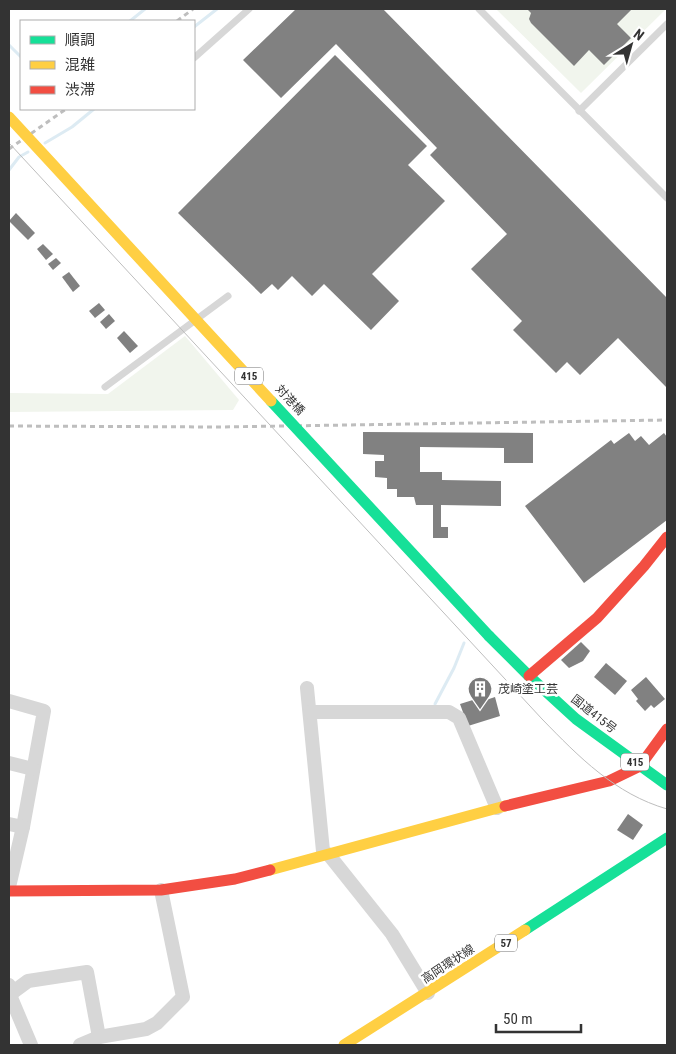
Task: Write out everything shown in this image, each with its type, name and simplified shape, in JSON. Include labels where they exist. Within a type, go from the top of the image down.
[{"type":"main road","name":"対港橋","points":[[9,117],[489,636]]},
{"type":"main road","points":[[529,676],[597,618],[644,566],[667,537]]},
{"type":"main road","name":"国道415号","points":[[489,636],[576,719],[667,785]]},
{"type":"main road","points":[[9,889],[161,890],[235,879],[497,808],[609,781],[640,766],[667,729]]},
{"type":"main road","name":"高岡環状線","points":[[344,1045],[428,993],[667,838]]},
{"type":"street","points":[[307,688],[323,851],[329,855],[392,934],[428,993]]},
{"type":"street","points":[[9,701],[44,711],[23,827],[9,889]]},
{"type":"street","points":[[310,712],[449,712],[460,718],[497,808]]},
{"type":"street","points":[[9,763],[33,769]]},
{"type":"street","points":[[9,824],[23,827]]},
{"type":"street","points":[[80,1045],[99,1037],[146,1029],[157,1023],[183,997],[161,890]]},
{"type":"street","points":[[31,1045],[9,991],[28,981],[87,972],[99,1037]]},
{"type":"lane","points":[[195,57],[248,9]]},
{"type":"lane","points":[[479,9],[667,198]]},
{"type":"lane","points":[[579,111],[667,24]]},
{"type":"lane","points":[[106,387],[228,296]]},
{"type":"shaded area","points":[[496,9],[666,9],[581,93]]},
{"type":"shaded area","points":[[185,336],[239,400],[233,410],[9,412],[9,393],[108,394]]},
{"type":"building","points":[[296,9],[383,9],[667,298],[667,388],[618,338],[580,375],[567,362],[556,373],[513,330],[522,321],[471,269],[507,234],[430,155],[437,148],[336,44],[281,98],[243,60]]},
{"type":"building","points":[[527,9],[632,9],[617,24],[631,38],[604,65],[589,50],[574,66],[531,23],[529,19],[531,13]]},
{"type":"building","points":[[335,55],[427,146],[408,165],[445,201],[372,274],[399,301],[371,330],[324,284],[312,296],[292,276],[278,290],[272,284],[261,294],[178,213]]},
{"type":"building","points":[[16,213],[35,233],[28,240],[9,221]]},
{"type":"building","points":[[43,244],[53,254],[46,260],[37,249]]},
{"type":"building","points":[[56,258],[61,263],[53,270],[48,264]]},
{"type":"building","points":[[69,272],[80,286],[73,292],[62,277]]},
{"type":"building","points":[[99,303],[105,310],[95,318],[89,311]]},
{"type":"building","points":[[109,314],[115,321],[106,329],[100,322]]},
{"type":"building","points":[[124,331],[138,346],[130,353],[117,338]]},
{"type":"building","points":[[363,432],[533,433],[533,463],[504,463],[504,448],[420,447],[420,472],[442,472],[442,480],[501,481],[501,506],[441,505],[441,527],[448,527],[448,538],[433,538],[433,505],[416,505],[414,497],[397,497],[397,489],[387,489],[387,478],[375,477],[375,461],[384,461],[384,455],[363,454]]},
{"type":"building","points":[[629,433],[635,441],[641,436],[649,445],[664,433],[667,437],[667,520],[584,583],[525,506],[611,440],[614,444]]},
{"type":"building","points":[[581,642],[590,651],[583,661],[569,668],[561,660]]},
{"type":"building","points":[[606,663],[627,681],[615,695],[594,677]]},
{"type":"building","points":[[646,677],[665,699],[654,708],[651,705],[645,711],[636,701],[638,699],[631,690]]},
{"type":"building","name":"茂崎塗工芸","points":[[495,697],[500,716],[468,726],[460,704],[476,699],[477,703]]},
{"type":"building","points":[[628,814],[643,825],[633,840],[617,830]]},
{"type":"waterway","points":[[131,20],[145,9]]},
{"type":"waterway","points":[[195,26],[217,9]]},
{"type":"waterway","points":[[9,45],[20,56]]},
{"type":"waterway","points":[[45,143],[72,127],[93,110]]},
{"type":"waterway","points":[[9,170],[19,157],[28,152]]},
{"type":"waterway","points":[[435,704],[454,668],[464,643]]},
{"type":"tram line","points":[[9,143],[542,719],[584,760],[614,784],[631,794],[667,809]]},
{"type":"railway","points":[[178,20],[193,9]]},
{"type":"railway","points":[[9,149],[65,110]]},
{"type":"railway","points":[[9,426],[219,427],[667,420]]},
{"type":"traffic: fast","points":[[271,401],[489,636]]},
{"type":"traffic: fast","points":[[489,636],[576,719],[667,785]]},
{"type":"traffic: fast","points":[[525,930],[667,838]]},
{"type":"traffic: slow","points":[[9,117],[271,401]]},
{"type":"traffic: slow","points":[[270,870],[505,806]]},
{"type":"traffic: slow","points":[[344,1045],[525,930]]},
{"type":"traffic: jam","points":[[529,676],[597,618],[644,566],[667,537]]},
{"type":"traffic: jam","points":[[505,806],[609,781],[640,766],[667,729]]},
{"type":"traffic: jam","points":[[9,891],[161,890],[235,879],[270,870]]},
{"type":"place","name":"茂崎塗工芸","points":[[480,710]]}]
